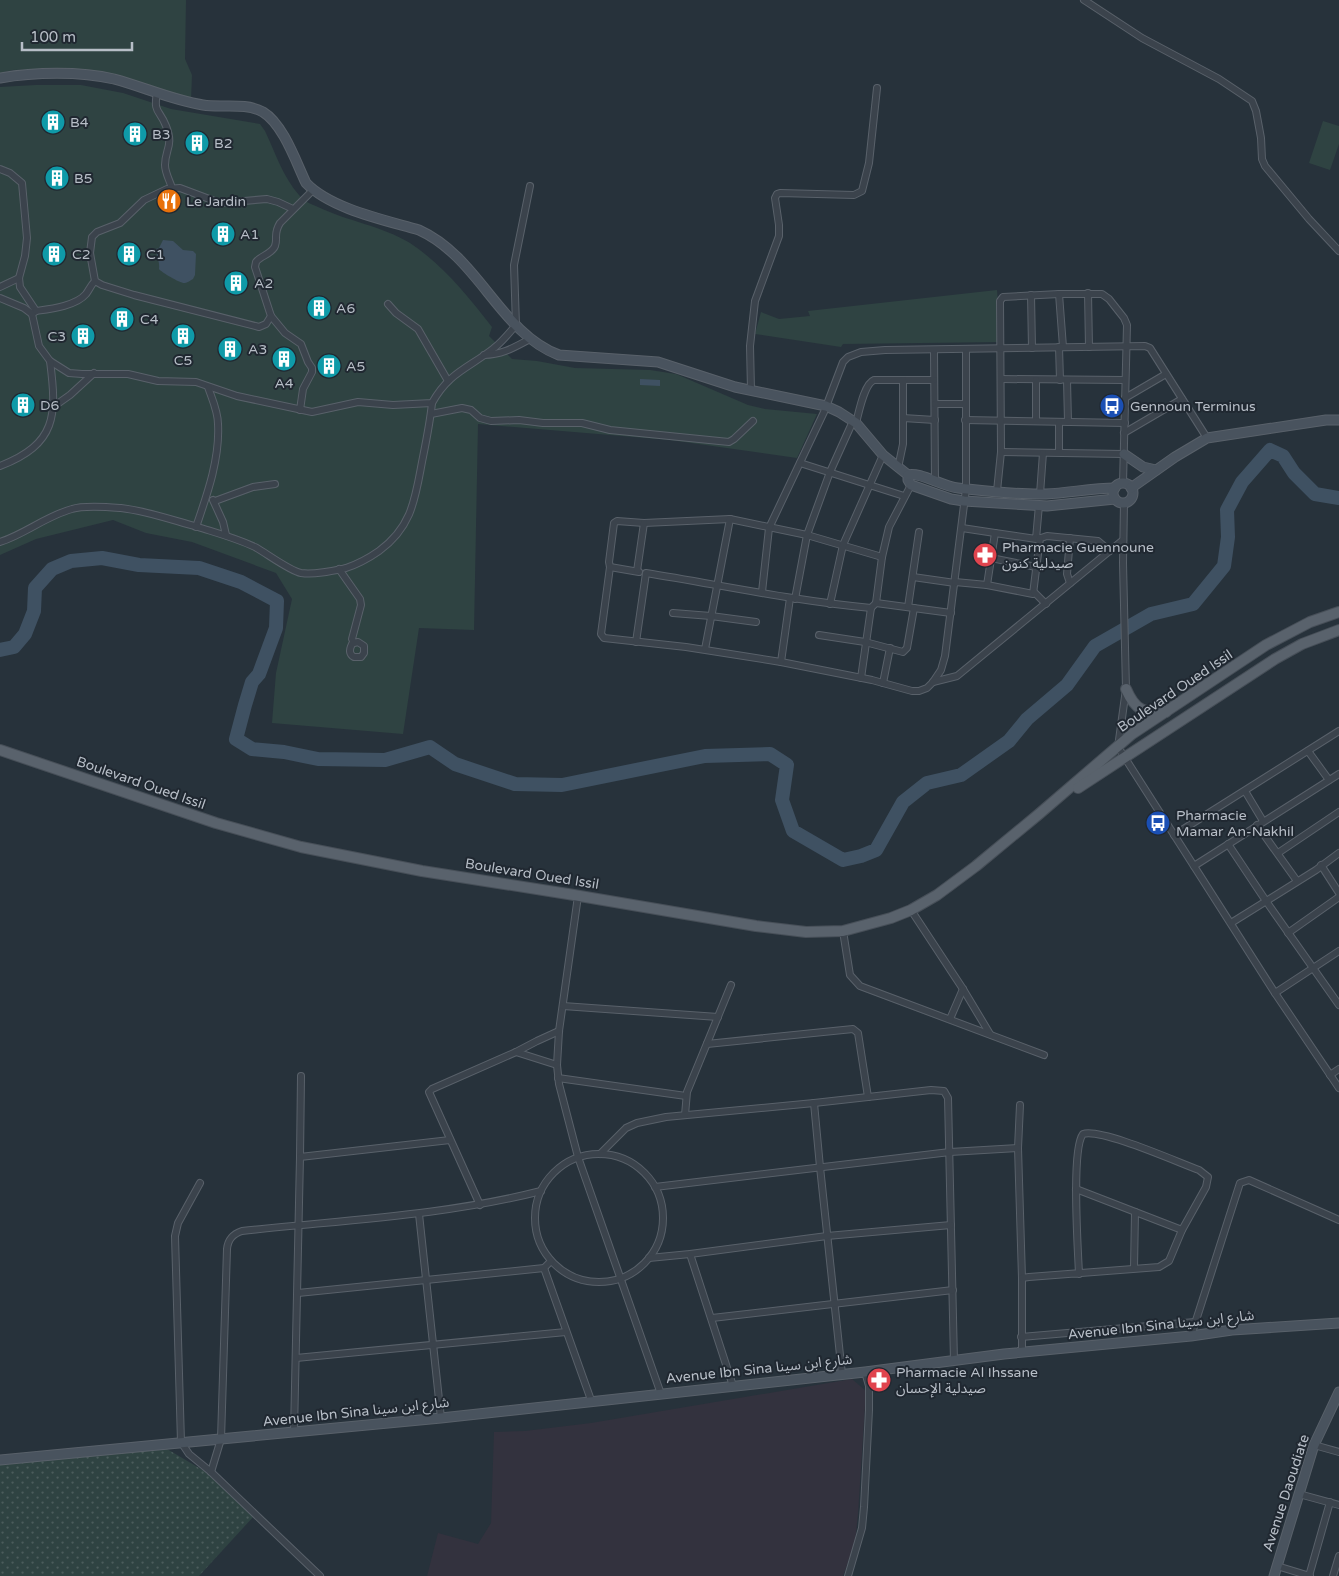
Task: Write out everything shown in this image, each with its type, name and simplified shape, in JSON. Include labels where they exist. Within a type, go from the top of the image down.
[{"type":"main road","name":"Boulevard Oued Issil","points":[[0,750],[216,823],[301,848],[422,871],[756,926],[806,932],[843,932],[870,925],[911,910],[936,895],[976,866],[1040,814],[1132,734],[1266,645],[1310,622],[1339,612]]},
{"type":"main road","name":"Boulevard Oued Issil","points":[[1040,814],[1275,659],[1302,644],[1339,630]]},
{"type":"main road","points":[[1126,689],[1131,700],[1141,709],[1167,712]]},
{"type":"street","points":[[1084,0],[1095,3],[1142,38],[1219,79],[1252,101],[1256,111],[1261,138],[1262,159],[1265,166],[1309,219],[1339,251]]},
{"type":"street","points":[[0,78],[33,75],[86,76],[114,79],[178,100],[205,105],[254,108],[264,113],[278,127],[306,183],[313,190],[331,202],[432,235],[447,246],[463,262],[516,325],[530,339],[546,350],[559,355],[658,362],[751,390],[826,406],[854,422],[883,455],[908,475],[916,474],[953,488],[1040,494],[1123,486],[1156,470],[1207,438],[1326,420],[1339,420]]},
{"type":"street","points":[[751,390],[750,346],[755,301],[779,236],[780,225],[775,198],[780,193],[854,195],[862,191],[869,164],[877,88]]},
{"type":"street","points":[[157,93],[156,108],[167,127],[170,142],[165,169],[172,188]]},
{"type":"street","points":[[0,169],[10,173],[22,183],[27,238],[25,256],[19,278],[20,287],[34,312],[40,346],[50,361],[69,373],[128,374],[152,380],[188,381],[237,396],[312,412],[358,402],[393,405],[432,402]]},
{"type":"street","points":[[0,542],[17,536],[52,516],[73,508],[120,508],[154,514],[226,535],[253,547],[299,573],[339,569],[369,558],[398,534],[405,524],[417,491],[432,402],[448,381],[465,366],[494,348],[516,325],[514,265],[530,186]]},
{"type":"street","points":[[0,298],[34,312],[53,310],[82,298],[95,281],[90,254],[92,237],[97,232],[120,223],[144,200],[172,188],[180,188],[220,203],[229,204],[267,200],[278,202],[293,209]]},
{"type":"street","points":[[300,410],[303,389],[312,372],[312,368],[301,344],[285,333],[271,316],[255,267],[256,262],[273,250],[276,229],[280,223],[313,190]]},
{"type":"street","points":[[0,287],[19,278]]},
{"type":"street","points":[[95,281],[134,294],[259,327],[266,324],[271,316]]},
{"type":"street","points":[[1088,293],[1089,347]]},
{"type":"street","points":[[997,491],[1001,452],[1001,299],[1003,297],[1031,295],[1088,293],[1105,295],[1124,318],[1127,325],[1124,380],[1123,486],[1119,501],[1123,540],[1126,689],[1118,747],[1230,923],[1339,1088]]},
{"type":"street","points":[[1059,294],[1063,380],[1068,422]]},
{"type":"street","points":[[1031,295],[1032,348]]},
{"type":"street","points":[[388,304],[396,313],[418,329],[448,381]]},
{"type":"street","points":[[484,355],[496,355],[505,352],[530,339]]},
{"type":"street","points":[[762,592],[769,528],[826,406],[843,362],[848,357],[861,352],[872,350],[1146,346],[1150,348],[1207,438]]},
{"type":"street","points":[[934,350],[935,482]]},
{"type":"street","points":[[882,557],[807,535],[730,519],[644,523],[617,521],[614,523],[608,562],[610,567],[601,634],[604,638],[704,649],[781,662],[919,691],[927,688],[934,682],[943,664],[962,528],[966,489],[966,350]]},
{"type":"street","points":[[0,466],[14,460],[36,446],[46,434],[53,407],[50,361]]},
{"type":"street","points":[[53,407],[70,395],[94,373]]},
{"type":"street","points":[[1125,398],[1166,374]]},
{"type":"street","points":[[1002,379],[1124,380]]},
{"type":"street","points":[[781,662],[792,599],[807,535],[830,472],[854,422],[867,386],[874,380],[934,380]]},
{"type":"street","points":[[898,468],[903,444],[903,380]]},
{"type":"street","points":[[1036,380],[1036,421]]},
{"type":"street","points":[[196,527],[207,494],[216,448],[218,424],[208,386]]},
{"type":"street","points":[[1124,433],[1182,399]]},
{"type":"street","points":[[935,404],[965,404]]},
{"type":"street","points":[[431,414],[462,408],[471,410],[480,418],[491,421],[519,420],[543,423],[582,423],[610,430],[729,442],[753,421]]},
{"type":"street","points":[[903,418],[935,420]]},
{"type":"street","points":[[965,420],[1125,423]]},
{"type":"street","points":[[1059,422],[1059,452]]},
{"type":"street","points":[[1001,452],[1124,454],[1143,467],[1156,470]]},
{"type":"street","points":[[1040,494],[1043,453]]},
{"type":"street","points":[[830,604],[843,545],[883,455]]},
{"type":"street","points":[[800,463],[904,496]]},
{"type":"street","points":[[908,475],[911,485],[951,499],[1039,505],[1119,501],[1132,498],[1123,486]]},
{"type":"street","points":[[214,501],[253,487],[274,484]]},
{"type":"street","points":[[861,678],[865,642],[891,520],[911,485]]},
{"type":"street","points":[[207,494],[214,501],[224,522],[226,535]]},
{"type":"street","points":[[1039,505],[1034,592],[1046,604]]},
{"type":"street","points":[[704,649],[730,519]]},
{"type":"street","points":[[637,571],[644,523]]},
{"type":"street","points":[[962,528],[1038,539],[1047,536],[1098,541],[1110,551]]},
{"type":"street","points":[[819,635],[865,642],[904,652],[906,650],[919,532]]},
{"type":"street","points":[[987,585],[996,533]]},
{"type":"street","points":[[1070,538],[1067,574],[1070,583]]},
{"type":"street","points":[[934,682],[957,676],[1123,540]]},
{"type":"street","points":[[991,558],[1036,566]]},
{"type":"street","points":[[610,567],[717,584],[792,599],[830,604],[873,605],[951,613]]},
{"type":"street","points":[[339,569],[360,599],[361,605],[352,639],[354,643]]},
{"type":"street","points":[[636,642],[646,573]]},
{"type":"street","points":[[913,577],[987,585],[1031,594],[1034,592]]},
{"type":"street","points":[[673,613],[756,622]]},
{"type":"street","points":[[883,683],[890,648]]},
{"type":"street","points":[[1174,835],[1339,731]]},
{"type":"street","points":[[1308,751],[1329,780]]},
{"type":"street","points":[[1194,866],[1338,776]]},
{"type":"street","points":[[1245,791],[1264,821]]},
{"type":"street","points":[[1278,853],[1339,812]]},
{"type":"street","points":[[1257,825],[1297,881]]},
{"type":"street","points":[[1228,844],[1312,969],[1339,1005]]},
{"type":"street","points":[[1230,923],[1316,870],[1339,853]]},
{"type":"street","points":[[1321,865],[1339,892]]},
{"type":"street","points":[[578,896],[558,1031],[558,1078],[578,1157],[661,1394]]},
{"type":"street","points":[[1288,933],[1339,897]]},
{"type":"street","points":[[911,910],[990,1034]]},
{"type":"street","points":[[843,932],[850,975],[856,983],[1044,1054]]},
{"type":"street","points":[[1275,992],[1339,950]]},
{"type":"street","points":[[685,1115],[686,1096],[732,985]]},
{"type":"street","points":[[950,1019],[963,989]]},
{"type":"street","points":[[563,1006],[718,1017]]},
{"type":"street","points":[[707,1044],[853,1029],[858,1033],[868,1097]]},
{"type":"street","points":[[480,1205],[430,1096],[430,1090],[558,1031]]},
{"type":"street","points":[[516,1052],[557,1065]]},
{"type":"street","points":[[1330,1075],[1339,1069]]},
{"type":"street","points":[[294,1432],[301,1076]]},
{"type":"street","points":[[558,1078],[686,1096]]},
{"type":"street","points":[[600,1154],[626,1128],[636,1123],[685,1115],[930,1090],[944,1092],[948,1098],[954,1361]]},
{"type":"street","points":[[814,1103],[842,1374]]},
{"type":"street","points":[[1020,1105],[1018,1148],[1022,1352]]},
{"type":"street","points":[[1022,1278],[1078,1274],[1159,1266],[1168,1261],[1209,1179],[1205,1173],[1126,1142],[1090,1132],[1083,1134],[1078,1144],[1076,1189],[1078,1274]]},
{"type":"street","points":[[300,1157],[450,1140]]},
{"type":"street","points":[[655,1187],[950,1152],[1018,1148]]},
{"type":"street","points":[[600,1154],[622,1158],[641,1170],[655,1187],[662,1204],[663,1223],[659,1242],[649,1258],[637,1270],[621,1279],[602,1283],[583,1281],[566,1273],[551,1261],[541,1245],[535,1228],[537,1203],[541,1191],[555,1171],[578,1157],[600,1154]]},
{"type":"street","points":[[1191,1336],[1240,1183],[1249,1180],[1339,1220]]},
{"type":"street","points":[[200,1183],[178,1223],[175,1236],[181,1442],[189,1454],[320,1576]]},
{"type":"street","points":[[1076,1189],[1182,1230]]},
{"type":"street","points":[[210,1472],[221,1439],[227,1244],[233,1236],[242,1231],[419,1214],[480,1205],[541,1191]]},
{"type":"street","points":[[1134,1212],[1134,1268]]},
{"type":"street","points":[[419,1214],[441,1418]]},
{"type":"street","points":[[649,1258],[827,1236],[950,1225]]},
{"type":"street","points":[[690,1254],[734,1386]]},
{"type":"street","points":[[298,1293],[544,1268],[551,1261]]},
{"type":"street","points":[[544,1268],[591,1400]]},
{"type":"street","points":[[712,1318],[953,1290]]},
{"type":"street","points":[[1021,1337],[1195,1322]]},
{"type":"street","name":"Avenue Ibn Sina شارع ابن سينا","points":[[0,1460],[441,1418],[1232,1330],[1339,1323]]},
{"type":"street","points":[[296,1358],[566,1332]]},
{"type":"street","points":[[848,1576],[862,1528],[864,1507],[869,1410],[869,1386],[866,1372]]},
{"type":"street","name":"Avenue Daoudiate","points":[[1274,1576],[1314,1445],[1339,1392]]},
{"type":"street","points":[[1314,1445],[1339,1452]]},
{"type":"street","points":[[1299,1494],[1339,1505]]},
{"type":"street","points":[[1277,1566],[1309,1576],[1330,1502]]},
{"type":"street","points":[[1333,1576],[1339,1558]]},
{"type":"shaded area","points":[[852,1379],[866,1391],[855,1543],[843,1576],[427,1576],[438,1533],[478,1544],[491,1523],[494,1432],[525,1431],[591,1423]]},
{"type":"green space","points":[[0,0],[186,0],[185,59],[192,75],[191,101],[135,83],[43,69],[13,70],[0,73]]},
{"type":"green space","points":[[81,85],[123,93],[171,109],[260,124],[288,180],[303,199],[329,212],[399,237],[422,252],[444,271],[474,304],[492,327],[489,336],[512,359],[537,361],[575,368],[650,370],[676,374],[748,405],[765,409],[817,414],[797,458],[670,440],[478,424],[474,630],[419,628],[403,734],[272,723],[276,673],[292,599],[276,573],[192,542],[146,533],[113,520],[36,539],[0,555],[0,87]]},
{"type":"green space","points":[[1323,121],[1339,126],[1339,144],[1330,170],[1309,163]]},
{"type":"green space","points":[[997,290],[1001,342],[843,344],[841,347],[755,334],[761,312],[779,319],[810,316],[808,311]]},
{"type":"green space","points":[[162,1446],[216,1478],[254,1516],[199,1576],[0,1576],[0,1459]]},
{"type":"water","points":[[163,240],[173,241],[183,250],[193,251],[196,254],[195,275],[187,283],[183,283],[163,273],[159,269],[156,249],[159,248]]},
{"type":"water","points":[[640,379],[660,380],[660,386],[640,385]]},
{"type":"waterway","points":[[0,650],[14,647],[25,634],[34,611],[35,588],[52,569],[71,561],[102,558],[139,565],[199,568],[241,582],[277,601],[276,628],[259,674],[252,682],[236,739],[252,749],[284,752],[318,759],[385,760],[430,747],[455,764],[515,784],[562,785],[705,756],[770,754],[787,765],[782,800],[793,831],[843,860],[876,850],[903,802],[927,783],[961,775],[1009,741],[1027,719],[1067,685],[1095,646],[1151,614],[1193,604],[1224,566],[1228,537],[1227,510],[1242,482],[1270,450],[1283,456],[1294,473],[1315,494],[1339,498]]},
{"type":"place","name":"B4","points":[[53,122]]},
{"type":"place","name":"B3","points":[[135,134]]},
{"type":"place","name":"B2","points":[[197,143]]},
{"type":"place","name":"B5","points":[[57,178]]},
{"type":"place","name":"Le Jardin","points":[[169,201]]},
{"type":"place","name":"A1","points":[[223,234]]},
{"type":"place","name":"C2","points":[[54,254]]},
{"type":"place","name":"C1","points":[[129,254]]},
{"type":"place","name":"A2","points":[[236,283]]},
{"type":"place","name":"A6","points":[[319,308]]},
{"type":"place","name":"C4","points":[[122,319]]},
{"type":"place","name":"C3","points":[[83,336]]},
{"type":"place","name":"C5","points":[[183,336]]},
{"type":"place","name":"A3","points":[[230,349]]},
{"type":"place","name":"A4","points":[[284,359]]},
{"type":"place","name":"A5","points":[[329,366]]},
{"type":"place","name":"D6","points":[[23,405]]},
{"type":"place","name":"Gennoun Terminus","points":[[1112,406]]},
{"type":"place","name":"Pharmacie Guennoune صيدلية كنون","points":[[985,555]]},
{"type":"place","name":"Pharmacie Mamar An-Nakhil","points":[[1158,823]]},
{"type":"place","name":"Pharmacie Al Ihssane صيدلية الإحسان","points":[[879,1380]]}]
